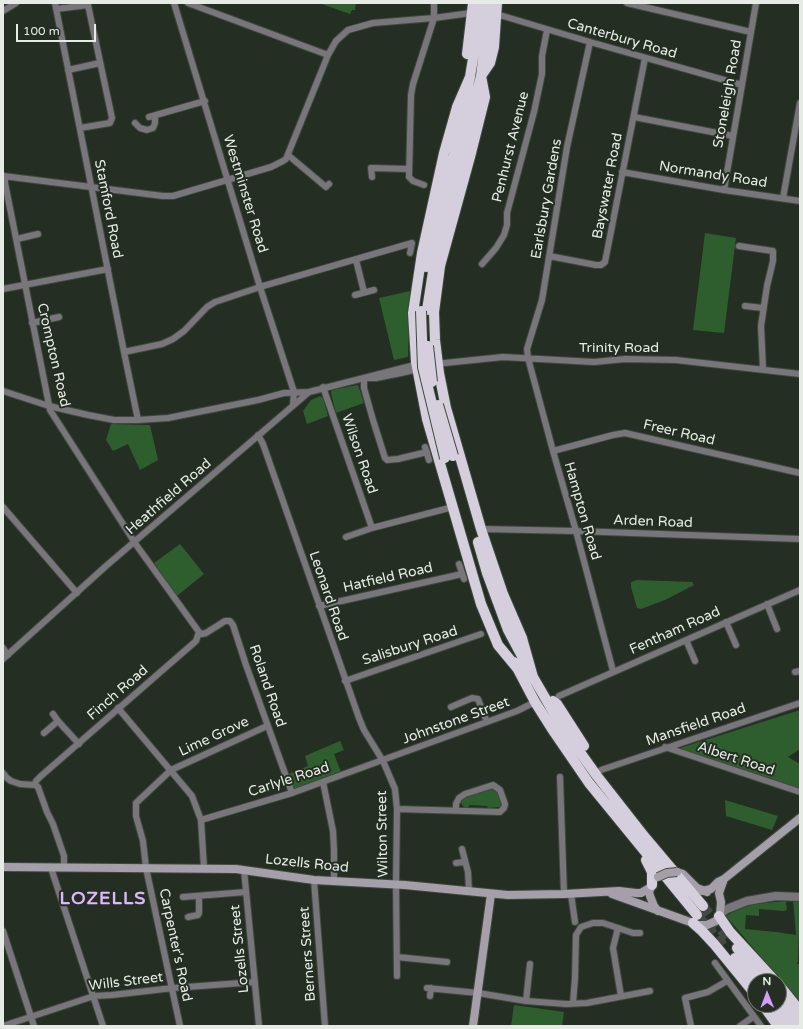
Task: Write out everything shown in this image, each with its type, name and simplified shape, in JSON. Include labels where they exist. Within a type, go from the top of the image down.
[{"type":"highway","points":[[423,398],[434,375],[435,364],[435,340],[427,311],[421,304],[427,259],[454,155],[470,75],[482,3]]},
{"type":"highway","points":[[490,3],[482,76],[435,259],[427,311],[423,367],[449,457],[487,573],[508,630],[533,677],[562,726],[597,776],[644,836],[703,906]]},
{"type":"highway","points":[[482,76],[490,64],[494,47],[497,3]]},
{"type":"highway","points":[[472,8],[467,54],[470,75],[457,107],[444,153],[422,252],[413,313],[423,398],[481,604],[498,645],[517,668]]},
{"type":"highway","points":[[419,367],[420,339],[427,311]]},
{"type":"highway","points":[[435,364],[481,530],[503,594],[522,638],[533,677]]},
{"type":"highway","points":[[449,457],[465,535],[487,604],[500,634],[535,702],[554,732],[599,795],[695,919],[702,931],[747,984]]},
{"type":"highway","points":[[541,691],[556,704],[601,770],[680,873]]},
{"type":"highway","points":[[554,732],[557,750],[647,863],[652,872],[654,883]]},
{"type":"highway","points":[[720,915],[730,932],[768,973]]},
{"type":"highway","points":[[749,973],[727,943],[757,973]]},
{"type":"highway","points":[[787,995],[800,1011]]},
{"type":"highway","points":[[787,1011],[800,1025]]},
{"type":"highway","points":[[769,1013],[778,1026]]},
{"type":"highway","points":[[783,1013],[789,1026]]},
{"type":"main road","points":[[702,891],[711,890],[718,882],[724,879],[800,818]]},
{"type":"main road","name":"Lozells Road","points":[[3,867],[204,868],[244,870],[334,882],[396,884],[491,894],[528,895],[607,892],[641,893],[667,873],[680,873]]},
{"type":"main road","points":[[680,873],[697,888],[702,891],[712,893],[721,902]]},
{"type":"main road","points":[[720,915],[721,902],[719,893],[724,879]]},
{"type":"main road","points":[[654,883],[649,892],[652,902],[658,911]]},
{"type":"main road","name":"Lozells Road","points":[[607,892],[658,911],[695,919],[702,925],[712,924],[720,915]]},
{"type":"main road","points":[[473,1026],[491,894]]},
{"type":"main road","points":[[477,1026],[478,993]]},
{"type":"street","points":[[3,11],[16,3]]},
{"type":"street","name":"Westminster Road","points":[[174,3],[229,180],[260,287],[294,392],[293,405]]},
{"type":"street","points":[[188,3],[328,55]]},
{"type":"street","points":[[424,185],[413,181],[409,177],[411,90],[434,18],[434,3]]},
{"type":"street","points":[[627,3],[751,32]]},
{"type":"street","name":"Stoneleigh Road","points":[[724,190],[756,3]]},
{"type":"street","points":[[55,6],[88,5],[112,118],[110,123],[80,128]]},
{"type":"street","name":"Stamford Road","points":[[55,6],[138,420]]},
{"type":"street","points":[[4,176],[173,196],[271,167],[283,161],[288,155],[328,55],[336,42],[348,30],[373,23],[434,18],[472,8]]},
{"type":"street","name":"Canterbury Road","points":[[497,16],[503,16],[547,30],[742,85]]},
{"type":"street","name":"Penhurst Avenue","points":[[482,264],[496,248],[504,235],[507,225],[508,208],[534,112],[542,74],[542,56],[547,30]]},
{"type":"street","name":"Earlsbury Gardens","points":[[528,358],[527,349],[542,300],[567,147],[590,42]]},
{"type":"street","name":"Bayswater Road","points":[[549,256],[596,265],[601,265],[606,262],[645,58]]},
{"type":"street","points":[[68,70],[100,63]]},
{"type":"street","points":[[135,122],[140,128],[146,130],[153,128],[155,123],[152,117],[205,101]]},
{"type":"street","points":[[783,198],[800,103]]},
{"type":"street","points":[[634,117],[733,136]]},
{"type":"street","points":[[288,155],[326,187],[329,184]]},
{"type":"street","points":[[372,177],[371,168],[409,169]]},
{"type":"street","name":"Normandy Road","points":[[622,172],[724,190],[800,201]]},
{"type":"street","name":"Crompton Road","points":[[4,176],[50,410],[135,542]]},
{"type":"street","points":[[17,239],[38,234]]},
{"type":"street","points":[[124,352],[162,344],[173,339],[184,331],[207,307],[215,302],[260,287],[412,243],[410,253]]},
{"type":"street","points":[[739,246],[776,251],[767,286],[761,326],[763,369]]},
{"type":"street","points":[[356,260],[364,292]]},
{"type":"street","points":[[3,289],[108,269]]},
{"type":"street","points":[[355,295],[374,290]]},
{"type":"street","points":[[745,306],[763,308]]},
{"type":"street","points":[[32,322],[59,317]]},
{"type":"street","name":"Trinity Road","points":[[419,367],[503,357],[594,362],[625,359],[676,360],[800,374]]},
{"type":"street","name":"Hampton Road","points":[[528,358],[552,451],[576,531],[614,671]]},
{"type":"street","name":"Heathfield Road","points":[[6,657],[135,542],[309,392],[364,378],[376,378],[401,373],[414,370],[419,367]]},
{"type":"street","points":[[364,378],[364,388],[385,458],[387,460],[398,459],[426,449],[429,460]]},
{"type":"street","name":"Wilson Road","points":[[324,387],[372,528]]},
{"type":"street","points":[[3,391],[49,406],[114,420],[168,418],[258,400],[284,397],[294,392],[309,392]]},
{"type":"street","name":"Freer Road","points":[[552,451],[625,433],[800,473]]},
{"type":"street","name":"Leonard Road","points":[[258,435],[263,444],[345,681],[364,730],[383,761]]},
{"type":"street","points":[[3,507],[77,593]]},
{"type":"street","points":[[346,537],[372,528],[453,507]]},
{"type":"street","name":"Arden Road","points":[[481,530],[576,531],[800,539]]},
{"type":"street","points":[[135,542],[199,632]]},
{"type":"street","name":"Hatfield Road","points":[[320,606],[463,576],[459,564]]},
{"type":"street","name":"Fentham Road","points":[[560,696],[800,590]]},
{"type":"street","points":[[767,604],[777,628]]},
{"type":"street","name":"Roland Road","points":[[199,632],[202,634],[206,633],[225,621],[230,621],[233,625],[292,794]]},
{"type":"street","points":[[726,622],[736,645]]},
{"type":"street","name":"Finch Road","points":[[35,785],[36,781],[41,776],[196,640],[199,632]]},
{"type":"street","name":"Salisbury Road","points":[[345,681],[481,634]]},
{"type":"street","points":[[686,640],[695,661]]},
{"type":"street","points":[[3,648],[6,657]]},
{"type":"street","points":[[451,707],[472,698],[478,699],[487,722]]},
{"type":"street","name":"Johnstone Street","points":[[383,761],[520,710],[535,702]]},
{"type":"street","name":"Mansfield Road","points":[[601,770],[800,703]]},
{"type":"street","points":[[118,708],[192,796],[201,820],[204,868]]},
{"type":"street","points":[[53,714],[79,744]]},
{"type":"street","points":[[44,733],[58,721]]},
{"type":"street","name":"Lime Grove","points":[[146,868],[136,816],[136,803],[171,770],[268,726]]},
{"type":"street","name":"Albert Road","points":[[665,748],[800,792]]},
{"type":"street","name":"Carlyle Road","points":[[201,820],[292,794],[383,761]]},
{"type":"street","name":"Wilton Street","points":[[383,761],[395,789],[397,809],[397,976]]},
{"type":"street","points":[[3,773],[11,781],[35,785],[38,787],[64,856],[64,867]]},
{"type":"street","points":[[560,777],[568,894],[575,922]]},
{"type":"street","points":[[323,782],[333,831],[334,882]]},
{"type":"street","points":[[397,809],[500,812],[504,808],[504,804],[500,790],[493,785],[465,794],[459,798],[456,804],[456,810]]},
{"type":"street","points":[[561,787],[569,787]]},
{"type":"street","points":[[462,849],[464,853],[464,862],[468,872],[469,891]]},
{"type":"street","points":[[456,863],[464,862]]},
{"type":"street","points":[[51,868],[103,1026]]},
{"type":"street","name":"Carpenter's Road","points":[[146,868],[180,1026]]},
{"type":"street","name":"Lozells Street","points":[[244,870],[259,1026]]},
{"type":"street","name":"Berners Street","points":[[314,880],[325,1026]]},
{"type":"street","points":[[183,897],[246,892]]},
{"type":"street","points":[[188,917],[198,915],[199,896]]},
{"type":"street","points":[[721,902],[743,902],[776,896],[800,897]]},
{"type":"street","points":[[720,915],[727,909],[743,902]]},
{"type":"street","points":[[573,1003],[575,978],[575,940],[578,930],[587,924],[597,922],[608,924],[633,933],[640,933]]},
{"type":"street","points":[[618,928],[613,948],[621,996]]},
{"type":"street","points":[[3,931],[34,1026]]},
{"type":"street","points":[[397,957],[447,962]]},
{"type":"street","points":[[715,963],[761,1026]]},
{"type":"street","points":[[526,1001],[530,964]]},
{"type":"street","points":[[690,1026],[685,998],[715,989],[727,981]]},
{"type":"street","name":"Wills Street","points":[[3,1026],[94,996],[172,988],[255,982]]},
{"type":"street","points":[[430,996],[429,988],[478,993],[526,1001],[566,1004],[587,1003],[650,991]]},
{"type":"street","points":[[740,1026],[753,1017]]},
{"type":"green space","points":[[319,3],[356,3],[355,10],[352,10],[350,14]]},
{"type":"green space","points":[[705,233],[736,238],[724,333],[693,330]]},
{"type":"green space","points":[[410,291],[408,357],[394,360],[379,298]]},
{"type":"green space","points":[[358,385],[364,403],[336,413],[331,393],[332,390]]},
{"type":"green space","points":[[320,396],[323,398],[328,416],[307,424],[303,411],[311,400]]},
{"type":"green space","points":[[111,424],[150,425],[158,460],[140,470],[128,444],[113,451],[106,440]]},
{"type":"green space","points":[[180,544],[204,574],[177,596],[154,563]]},
{"type":"green space","points":[[637,580],[692,582],[694,585],[665,600],[641,609],[637,608],[631,587],[631,582]]},
{"type":"green space","points":[[800,710],[800,749],[788,757],[800,764],[800,788],[677,749]]},
{"type":"green space","points":[[340,741],[344,750],[334,754],[341,772],[293,790],[288,774],[308,766],[305,756]]},
{"type":"green space","points":[[489,788],[498,791],[502,805],[500,807],[488,808],[487,806],[470,805],[468,807],[464,807],[461,803],[463,798]]},
{"type":"green space","points":[[725,800],[778,816],[772,830],[726,816]]},
{"type":"green space","points":[[793,899],[800,900],[797,964],[800,964],[800,1003],[787,988],[787,973],[774,973],[726,916],[753,904],[786,901],[787,910],[759,909],[759,916],[746,915],[745,929],[796,935]]},
{"type":"green space","points":[[514,1005],[564,1012],[562,1026],[511,1026]]},
{"type":"tunnel","points":[[703,906],[730,941]]},
{"type":"tunnel","points":[[697,915],[724,946]]},
{"type":"district","name":"LOZELLS","points":[[103,899]]}]
